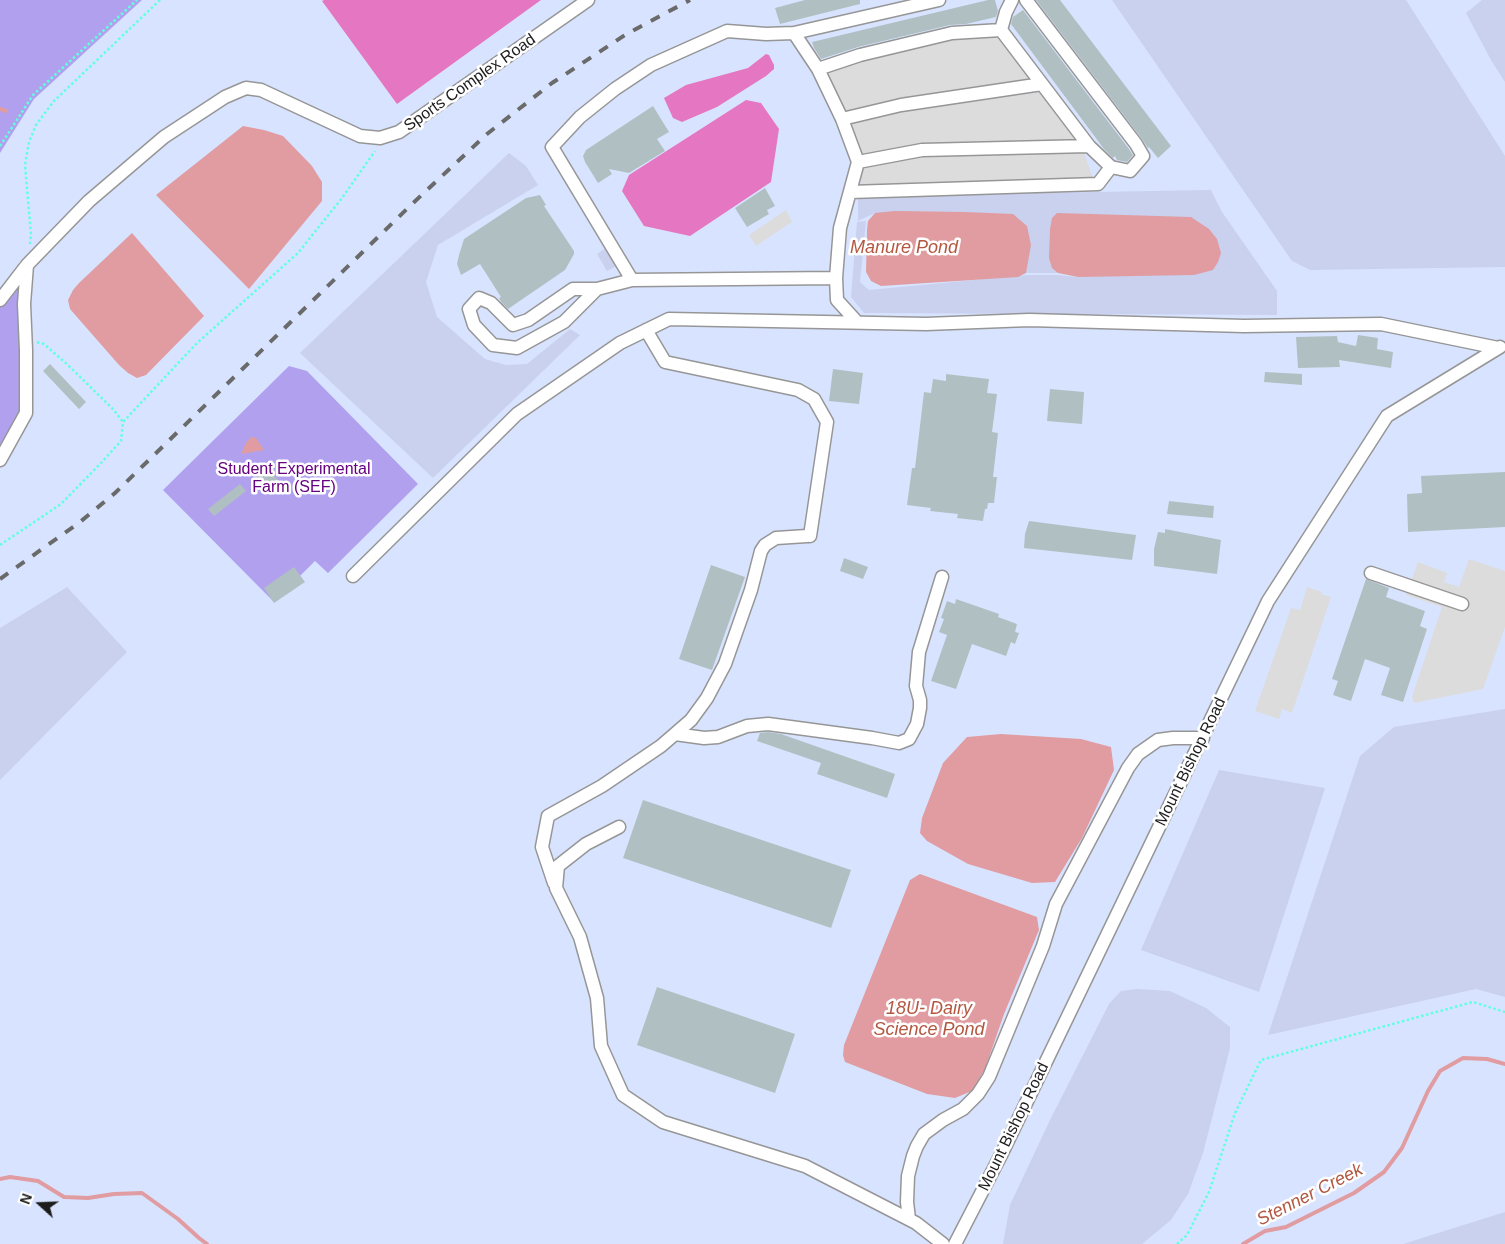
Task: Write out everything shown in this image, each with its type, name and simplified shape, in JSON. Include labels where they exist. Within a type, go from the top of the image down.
[{"type":"street","name":"Sports Complex Road","points":[[380,138],[399,132],[588,0]]},
{"type":"street","points":[[632,280],[552,147],[580,118],[616,89],[651,65],[727,31],[766,34],[794,33],[939,0]]},
{"type":"street","points":[[1001,30],[1006,12],[1012,0]]},
{"type":"street","points":[[1001,30],[1089,146],[1111,167],[1130,171],[1143,156],[1136,144],[1026,0]]},
{"type":"street","points":[[818,69],[860,55],[952,33],[1001,30]]},
{"type":"street","points":[[794,33],[818,69],[842,119],[858,162],[840,228],[836,278],[837,300],[857,322]]},
{"type":"street","points":[[842,119],[901,105],[1042,84]]},
{"type":"street","points":[[0,300],[27,266],[89,201],[164,137],[225,97],[246,88],[261,90],[360,136],[380,138]]},
{"type":"street","points":[[858,162],[922,150],[1089,146]]},
{"type":"street","points":[[850,192],[1098,184],[1111,167]]},
{"type":"street","points":[[0,460],[26,413],[24,304],[27,266]]},
{"type":"street","points":[[597,289],[564,322],[517,348],[493,344],[474,325],[469,309],[479,298],[491,304],[513,325],[528,320],[573,289],[597,289],[632,280],[836,278]]},
{"type":"street","points":[[353,576],[518,414],[620,343],[669,319],[926,324],[1029,320],[1244,326],[1381,324],[1501,347]]},
{"type":"street","points":[[646,330],[665,362],[798,390],[814,399],[827,422],[809,536],[776,538],[764,545],[751,590],[725,664],[707,698],[691,720],[661,746],[602,786],[548,816],[542,847],[556,888],[580,938],[597,998],[601,1046],[623,1096],[663,1122],[805,1166],[909,1219],[943,1244]]},
{"type":"street","name":"Mount Bishop Road","points":[[954,1244],[1002,1153],[1268,601],[1387,416],[1501,347]]},
{"type":"street","points":[[1371,573],[1462,604]]},
{"type":"street","points":[[675,734],[704,738],[718,737],[747,726],[768,724],[899,743],[909,739],[917,724],[920,708],[916,686],[919,652],[942,577]]},
{"type":"street","points":[[909,1219],[907,1202],[908,1176],[912,1156],[924,1134],[942,1120],[963,1109],[978,1094],[989,1077],[1043,946],[1056,904],[1128,768],[1138,754],[1158,740],[1202,738]]},
{"type":"street","points":[[556,888],[558,866],[586,844],[619,827]]},
{"type":"path","points":[[0,146],[33,95],[137,0]]},
{"type":"path","points":[[27,266],[31,234],[25,164],[29,142],[36,125],[54,101],[160,0]]},
{"type":"path","points":[[0,545],[61,504],[121,441],[123,422],[197,343],[298,253],[342,198],[380,145],[380,138]]},
{"type":"path","points":[[26,339],[44,344],[114,410],[123,422]]},
{"type":"path","points":[[1176,1244],[1187,1235],[1209,1192],[1236,1113],[1260,1060],[1472,1002],[1505,1012]]},
{"type":"shaded area","points":[[0,0],[1505,0],[1505,1244],[0,1244]]},
{"type":"shaded area","points":[[541,0],[397,104],[322,1]]},
{"type":"shaded area","points":[[1112,0],[1406,0],[1505,156],[1505,267],[1310,270],[1292,261]]},
{"type":"shaded area","points":[[1482,0],[1505,0],[1505,82],[1466,13]]},
{"type":"shaded area","points":[[1000,34],[1033,79],[842,113],[825,73],[860,58],[951,38]]},
{"type":"shaded area","points":[[766,54],[769,55],[774,69],[766,76],[717,107],[682,122],[673,118],[664,98],[686,85],[748,68]]},
{"type":"shaded area","points":[[1042,92],[1075,140],[924,145],[860,159],[847,123],[897,109]]},
{"type":"shaded area","points":[[746,100],[761,103],[779,129],[771,182],[690,236],[644,226],[622,191],[629,175]]},
{"type":"shaded area","points":[[509,153],[526,166],[538,185],[438,245],[426,282],[437,317],[485,359],[506,365],[527,364],[570,329],[580,335],[433,478],[300,353]]},
{"type":"shaded area","points":[[1084,153],[1094,181],[860,187],[864,163],[928,154]]},
{"type":"shaded area","points":[[1211,190],[1222,212],[1277,291],[1277,315],[864,313],[851,297],[857,222],[866,221],[860,282],[869,290],[1027,275],[1078,277],[1049,258],[1058,273],[1026,273],[1008,214],[875,213],[858,221],[858,196]]},
{"type":"shaded area","points":[[786,210],[792,222],[756,246],[749,235]]},
{"type":"shaded area","points":[[607,247],[617,266],[607,271],[597,254]]},
{"type":"shaded area","points":[[1469,559],[1505,571],[1505,627],[1483,689],[1414,703],[1412,697],[1442,607],[1406,595],[1418,562],[1447,573],[1444,582],[1459,587]]},
{"type":"shaded area","points":[[67,587],[127,652],[0,780],[0,628]]},
{"type":"shaded area","points":[[1307,587],[1331,597],[1292,713],[1282,709],[1279,719],[1255,711],[1291,608],[1300,610]]},
{"type":"shaded area","points":[[1505,709],[1505,997],[1476,989],[1268,1035],[1360,756],[1394,727]]},
{"type":"shaded area","points":[[1219,770],[1325,788],[1259,992],[1141,950]]},
{"type":"shaded area","points":[[1137,989],[1170,991],[1206,1008],[1230,1027],[1230,1048],[1203,1153],[1188,1194],[1171,1220],[1142,1244],[1003,1244],[1010,1205],[1050,1120],[1109,1004],[1121,991]]},
{"type":"shaded area","points":[[1505,1212],[1505,1244],[1403,1244]]},
{"type":"green space","points":[[0,0],[142,0],[34,99],[0,153]]},
{"type":"green space","points":[[22,277],[21,411],[0,449],[0,305]]},
{"type":"green space","name":"Student Experimental Farm (SEF)","points":[[289,366],[307,371],[418,484],[328,573],[315,561],[274,602],[163,490]]},
{"type":"water","points":[[243,126],[283,136],[312,166],[322,182],[322,201],[249,289],[156,195]]},
{"type":"water","name":"Manure Pond","points":[[895,211],[1013,214],[1027,226],[1031,245],[1026,273],[1018,277],[881,286],[871,281],[866,272],[868,221],[875,213]]},
{"type":"water","points":[[1057,213],[1191,217],[1209,229],[1217,239],[1221,253],[1213,270],[1194,275],[1078,277],[1058,273],[1052,268],[1049,258],[1050,229],[1052,218]]},
{"type":"water","points":[[132,233],[204,316],[146,375],[137,378],[119,365],[70,309],[68,300],[79,283]]},
{"type":"water","points":[[251,437],[256,438],[264,450],[241,454],[246,443]]},
{"type":"water","points":[[1001,734],[1081,739],[1111,747],[1114,770],[1082,838],[1055,882],[1032,883],[968,864],[927,841],[920,833],[922,818],[943,763],[967,737]]},
{"type":"water","name":"18U- Dairy Science Pond","points":[[920,874],[1037,917],[1039,930],[1004,1014],[985,1069],[972,1091],[955,1098],[927,1094],[845,1062],[843,1055],[844,1045],[910,880]]},
{"type":"building","points":[[805,0],[860,0],[860,4],[780,24],[775,8]]},
{"type":"building","points":[[988,0],[995,0],[998,11],[996,17],[966,24],[950,25],[858,47],[821,59],[812,42]]},
{"type":"building","points":[[1036,0],[1060,0],[1171,146],[1158,158],[1148,148]]},
{"type":"building","points":[[1023,10],[1129,149],[1133,155],[1127,162],[1117,160],[1115,156],[1113,158],[1104,149],[1011,24],[1013,17]]},
{"type":"building","points":[[653,106],[669,132],[657,139],[665,151],[629,173],[609,169],[612,174],[598,183],[585,162],[583,156],[586,150]]},
{"type":"building","points":[[765,188],[775,206],[767,210],[769,214],[747,227],[735,208]]},
{"type":"building","points":[[540,195],[546,205],[544,206],[574,251],[574,254],[565,270],[508,309],[501,302],[499,298],[501,297],[480,264],[461,275],[457,264],[459,255],[464,239],[526,198]]},
{"type":"building","points":[[1358,335],[1378,338],[1377,349],[1393,352],[1391,368],[1339,360],[1340,367],[1298,368],[1296,337],[1337,336],[1338,342],[1356,346]]},
{"type":"building","points":[[50,364],[86,402],[79,409],[43,371]]},
{"type":"building","points":[[833,369],[863,373],[859,404],[829,401]]},
{"type":"building","points":[[1265,372],[1302,374],[1302,385],[1264,382]]},
{"type":"building","points":[[946,374],[989,379],[987,393],[997,394],[992,432],[998,433],[993,477],[997,477],[994,503],[988,503],[983,521],[957,518],[958,514],[930,511],[931,508],[907,505],[912,468],[915,468],[924,392],[931,393],[933,379],[946,381]]},
{"type":"building","points":[[1050,389],[1084,392],[1082,424],[1047,421]]},
{"type":"building","points":[[266,465],[280,482],[267,492],[254,472]]},
{"type":"building","points":[[1505,472],[1505,527],[1408,532],[1407,494],[1422,493],[1421,476]]},
{"type":"building","points":[[240,484],[246,491],[214,516],[208,509]]},
{"type":"building","points":[[1169,501],[1214,506],[1213,518],[1167,514]]},
{"type":"building","points":[[1029,521],[1136,535],[1132,560],[1024,548],[1025,534]]},
{"type":"building","points":[[1165,529],[1221,540],[1217,574],[1154,566],[1154,549],[1158,532],[1165,533]]},
{"type":"building","points":[[844,558],[868,567],[863,579],[840,571]]},
{"type":"building","points":[[711,565],[745,577],[712,670],[679,659]]},
{"type":"building","points":[[294,567],[305,582],[274,603],[264,588]]},
{"type":"building","points":[[1366,579],[1389,588],[1386,597],[1425,611],[1420,626],[1427,629],[1403,702],[1381,695],[1390,668],[1365,659],[1351,701],[1333,695],[1338,681],[1332,679]]},
{"type":"building","points":[[956,599],[999,614],[998,617],[1017,624],[1015,632],[1019,633],[1015,644],[1011,642],[1006,656],[972,644],[956,689],[931,681],[947,635],[939,632],[944,619],[941,618],[947,601],[955,604]]},
{"type":"building","points":[[760,733],[781,734],[895,774],[887,798],[817,774],[821,763],[757,741]]},
{"type":"building","points":[[643,800],[851,870],[831,928],[623,858]]},
{"type":"building","points":[[657,987],[795,1034],[775,1093],[637,1045]]},
{"type":"waterway","points":[[0,109],[6,111]]},
{"type":"waterway","name":"Stenner Creek","points":[[1243,1244],[1265,1231],[1286,1227],[1354,1193],[1384,1172],[1402,1148],[1428,1091],[1440,1071],[1463,1058],[1487,1059],[1505,1064]]},
{"type":"waterway","points":[[0,1179],[10,1177],[38,1181],[64,1197],[88,1198],[114,1194],[142,1193],[178,1219],[207,1244]]},
{"type":"railway","points":[[0,579],[80,522],[115,493],[412,204],[487,134],[552,83],[625,35],[690,0]]}]
